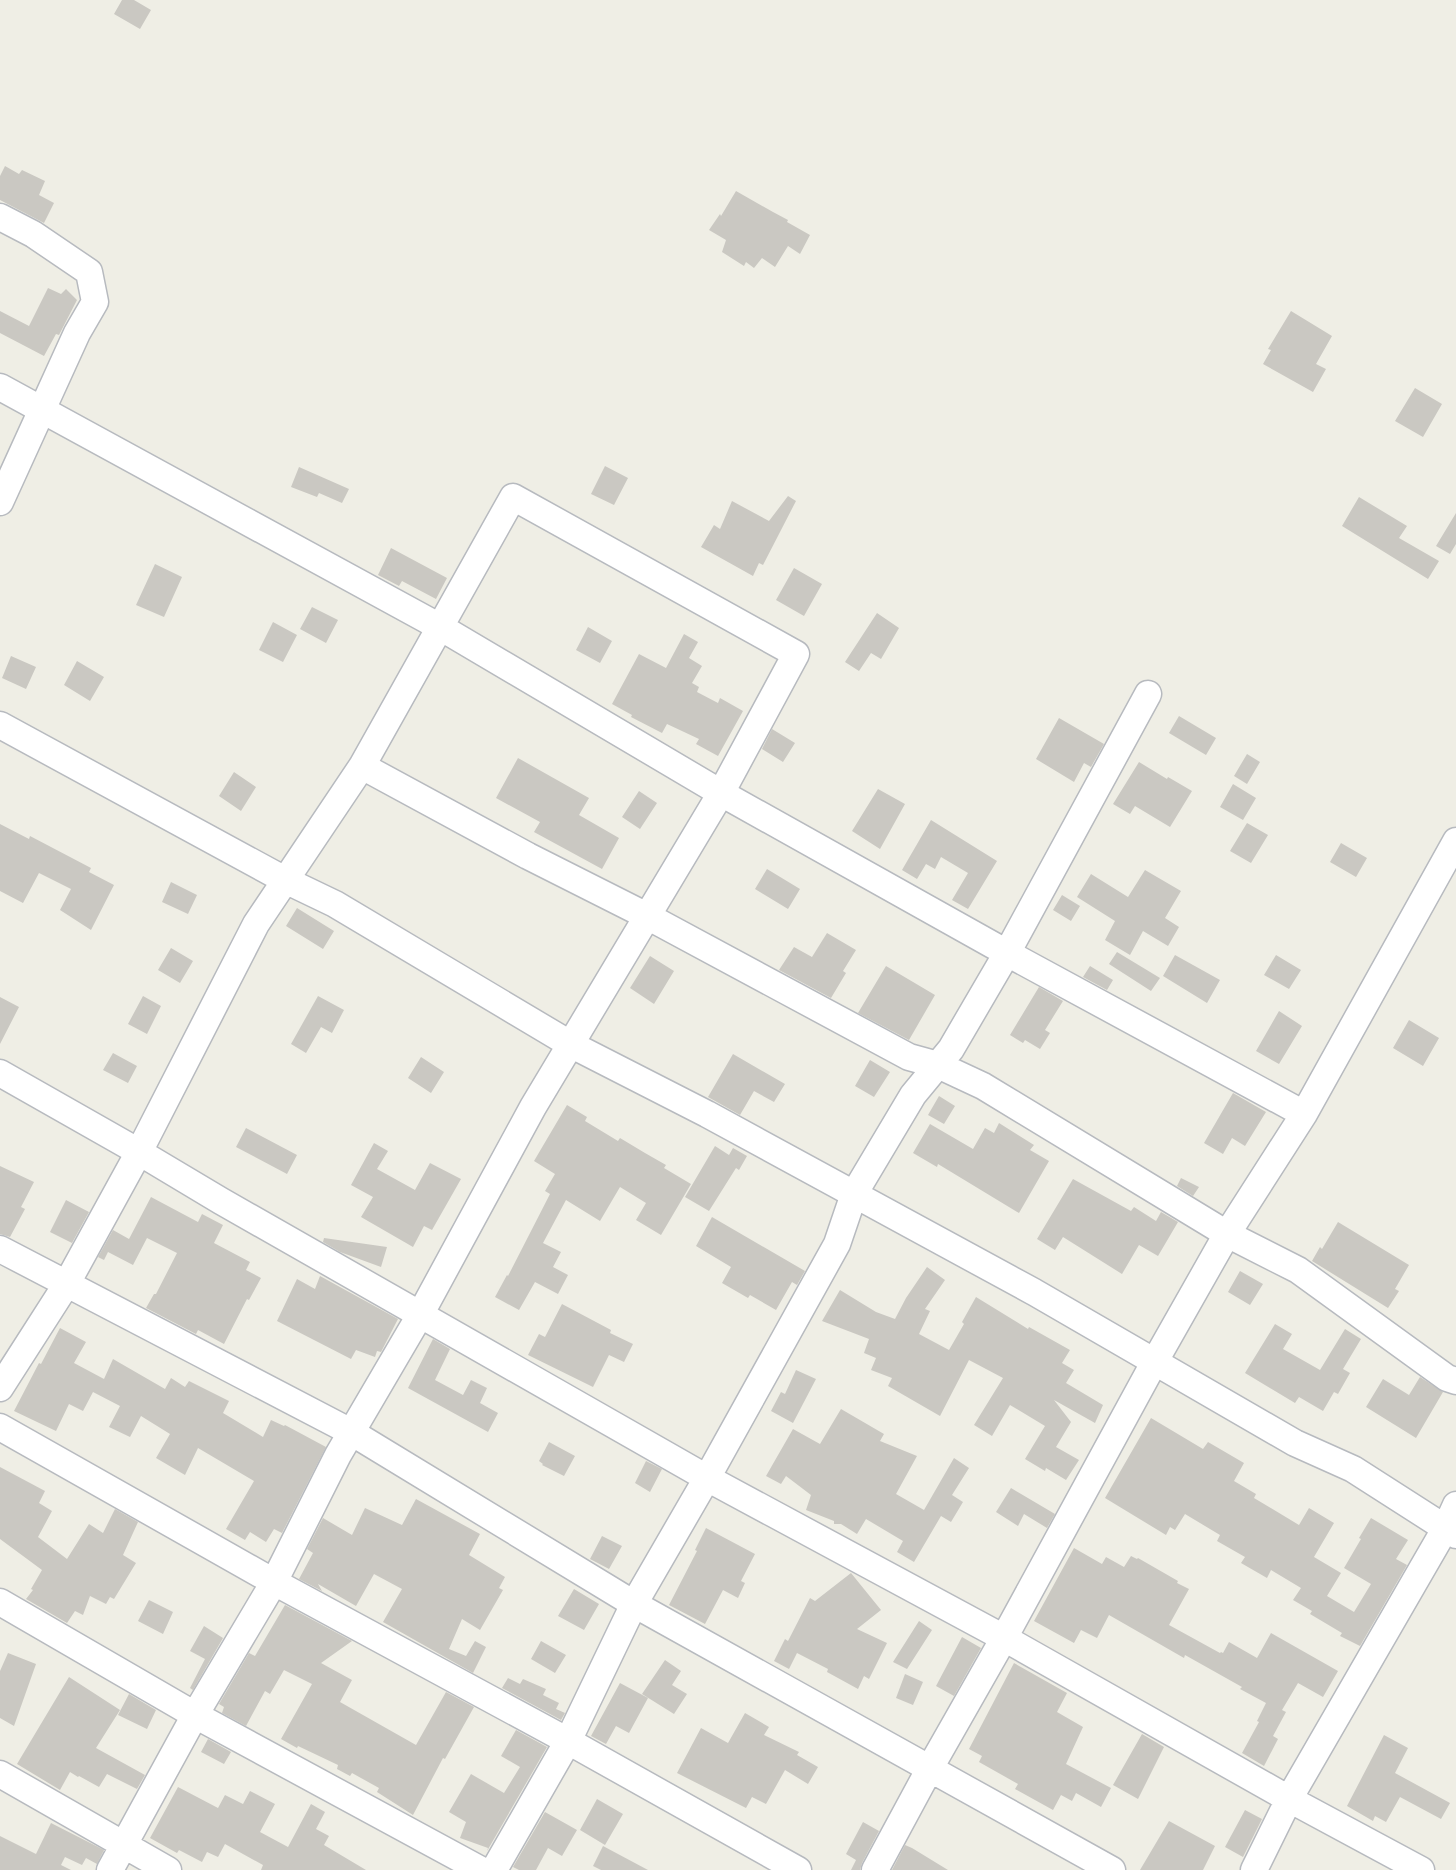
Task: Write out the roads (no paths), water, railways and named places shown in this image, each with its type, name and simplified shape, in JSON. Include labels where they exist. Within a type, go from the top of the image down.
[{"type":"street","points":[[0,217],[34,234],[89,272],[95,302],[77,333],[0,502]]},
{"type":"street","points":[[0,387],[440,627],[722,793],[1006,953],[1304,1114]]},
{"type":"street","points":[[0,1388],[66,1284],[139,1152],[256,924],[362,766],[512,497],[796,654],[722,793],[533,1106],[420,1315],[351,1432],[274,1582],[195,1714],[110,1870]]},
{"type":"street","points":[[494,1870],[568,1741],[634,1604],[707,1478],[836,1244],[854,1194],[913,1095],[951,1049],[1006,953],[1148,694]]},
{"type":"street","points":[[0,725],[285,880],[335,904],[570,1044],[707,1114],[1034,1292],[1295,1443],[1353,1469],[1450,1532]]},
{"type":"street","points":[[362,766],[909,1057],[938,1065],[983,1086],[1227,1234],[1298,1270],[1447,1378],[1456,1381]]},
{"type":"street","points":[[875,1870],[1155,1361],[1227,1234],[1304,1114],[1456,841]]},
{"type":"street","points":[[0,1073],[707,1478],[1004,1638],[1289,1799],[1421,1870]]},
{"type":"street","points":[[0,1249],[351,1432],[634,1604],[1112,1870]]},
{"type":"street","points":[[0,1427],[274,1582],[568,1741],[798,1870]]},
{"type":"street","points":[[1254,1870],[1289,1799],[1450,1532],[1456,1505]]},
{"type":"street","points":[[0,1602],[195,1714],[481,1870]]},
{"type":"street","points":[[0,1774],[168,1870]]}]
